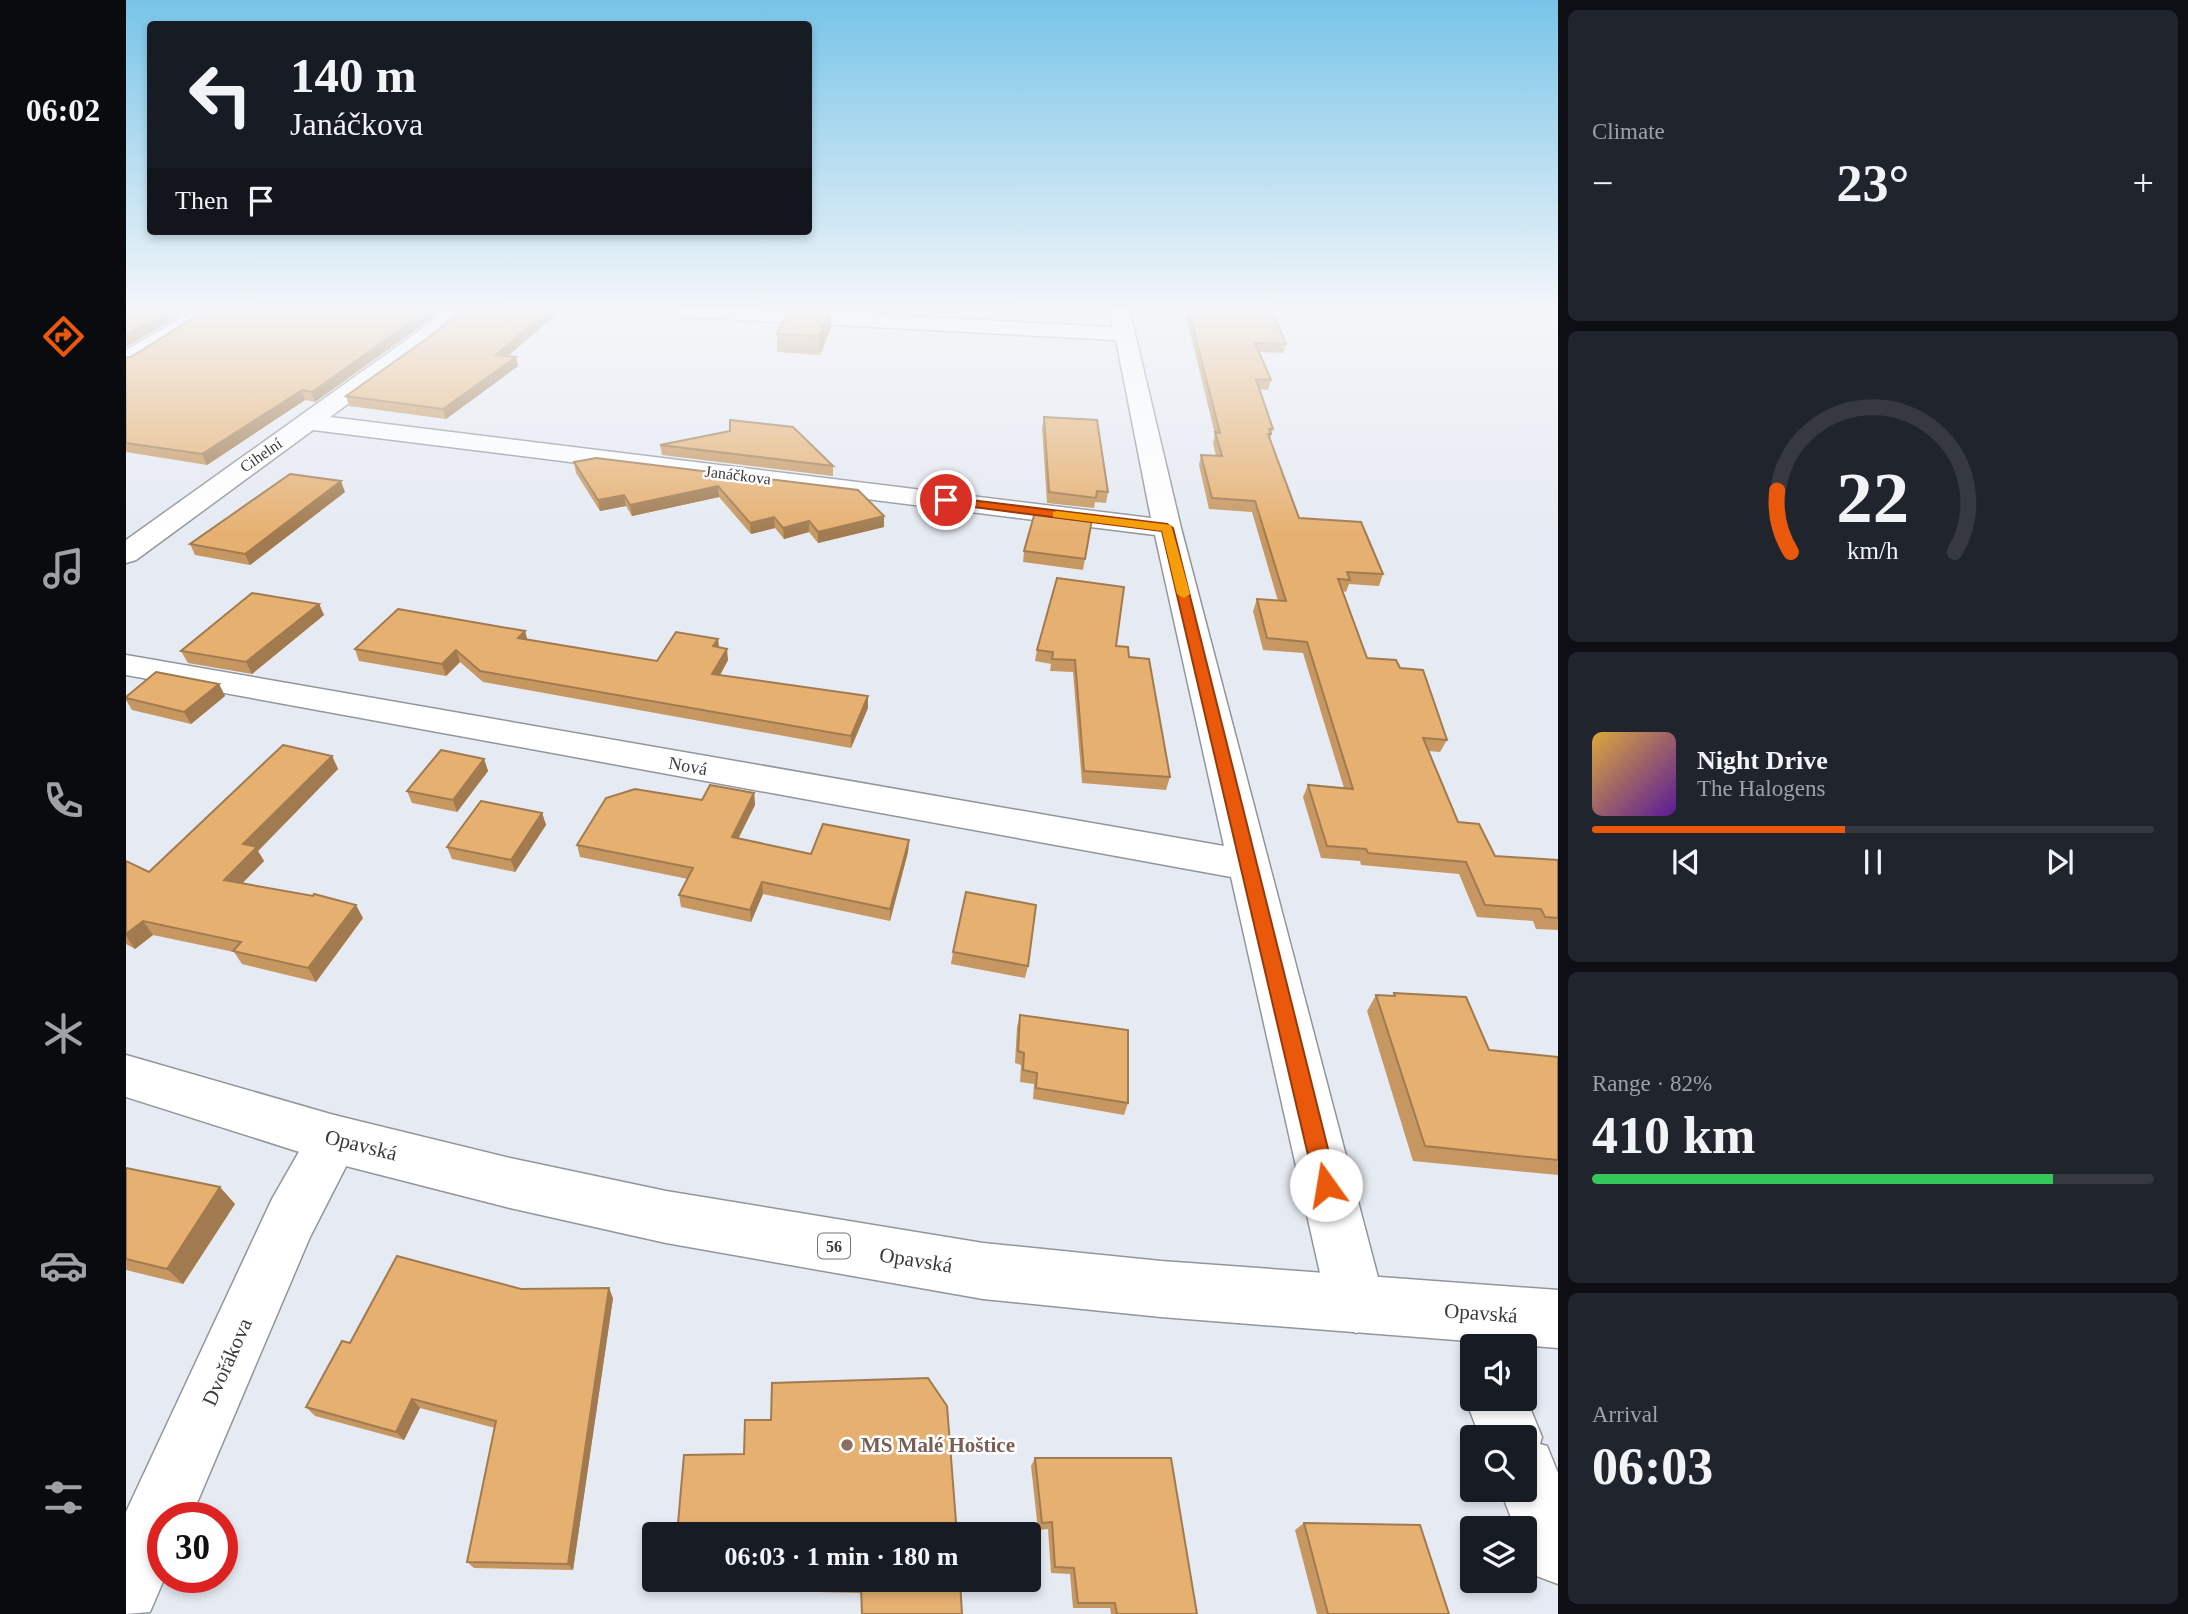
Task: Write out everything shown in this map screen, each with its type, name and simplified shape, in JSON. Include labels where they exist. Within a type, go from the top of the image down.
[{"type":"street","name":"Cihelní","points":[[126,554],[189,505],[364,383]]},
{"type":"street","points":[[1136,383],[1167,528],[1356,1304]]},
{"type":"street","name":"Janáčkova","points":[[309,422],[1167,528]]},
{"type":"street","name":"Nová","points":[[126,665],[1250,865]]},
{"type":"street","name":"Opavská","points":[[126,1076],[334,1139],[510,1183],[666,1217],[983,1271],[1356,1304],[1467,1329],[1558,1319]]},
{"type":"street","name":"Dvořákova","points":[[126,1588],[291,1218],[334,1139]]},
{"type":"street","points":[[1537,1500],[1558,1551]]},
{"type":"building","points":[[126,383],[324,383],[312,392],[302,390],[202,454],[126,443]]},
{"type":"building","points":[[364,383],[479,383],[443,409],[346,396]]},
{"type":"building","points":[[1207,383],[1257,383],[1273,429],[1269,429],[1271,434],[1268,434],[1299,518],[1361,522],[1383,574],[1347,572],[1350,580],[1338,579],[1367,658],[1396,660],[1400,668],[1423,670],[1447,740],[1423,738],[1458,822],[1479,824],[1495,856],[1558,860],[1558,918],[1545,917],[1541,909],[1485,905],[1466,862],[1368,853],[1366,849],[1327,846],[1308,785],[1353,789],[1307,642],[1267,638],[1257,599],[1286,601],[1255,501],[1212,498],[1201,455],[1222,456],[1215,432],[1220,433]]},
{"type":"building","points":[[1044,417],[1097,420],[1108,492],[1097,491],[1096,498],[1049,492]]},
{"type":"building","points":[[730,420],[793,427],[833,466],[660,445],[730,431]]},
{"type":"building","points":[[596,458],[858,490],[884,516],[818,532],[809,521],[783,528],[774,517],[750,523],[718,486],[630,505],[624,495],[598,500],[574,462]]},
{"type":"building","points":[[290,474],[341,481],[245,554],[190,544]]},
{"type":"building","points":[[1035,512],[1092,519],[1085,559],[1024,551]]},
{"type":"building","points":[[1057,578],[1124,587],[1116,646],[1128,647],[1129,657],[1149,659],[1170,777],[1084,771],[1075,660],[1052,659],[1053,652],[1037,650]]},
{"type":"building","points":[[252,593],[319,604],[246,662],[181,651]]},
{"type":"building","points":[[398,609],[525,631],[518,638],[657,661],[676,632],[718,639],[713,646],[727,649],[712,674],[868,696],[851,736],[480,671],[456,650],[442,664],[355,649]]},
{"type":"building","points":[[156,672],[219,684],[184,712],[126,698]]},
{"type":"building","points":[[283,745],[332,756],[243,844],[257,847],[224,880],[313,896],[314,894],[356,905],[308,968],[233,951],[241,942],[143,921],[126,934],[126,861],[149,872]]},
{"type":"building","points":[[441,750],[484,759],[453,800],[407,791]]},
{"type":"building","points":[[710,785],[754,793],[732,837],[811,854],[823,824],[909,840],[890,909],[762,882],[750,910],[679,895],[693,868],[577,845],[606,798],[635,789],[702,800]]},
{"type":"building","points":[[481,801],[542,813],[511,860],[447,847]]},
{"type":"building","points":[[966,892],[1036,905],[1028,966],[953,952]]},
{"type":"building","points":[[1394,993],[1466,997],[1489,1050],[1558,1057],[1558,1160],[1425,1146],[1376,995],[1395,996]]},
{"type":"building","points":[[1020,1015],[1128,1030],[1128,1103],[1036,1088],[1037,1073],[1023,1070],[1024,1053],[1018,1051]]},
{"type":"building","points":[[126,1168],[220,1187],[167,1269],[126,1259]]},
{"type":"building","points":[[397,1256],[521,1289],[609,1288],[568,1564],[467,1562],[496,1421],[412,1399],[396,1432],[306,1407],[342,1341],[350,1343]]},
{"type":"building","name":"MS Malé Hoštice","points":[[928,1378],[947,1406],[956,1522],[678,1522],[684,1455],[744,1454],[745,1420],[771,1420],[772,1383]]},
{"type":"building","points":[[1035,1458],[1171,1458],[1197,1614],[1117,1614],[1115,1603],[1078,1603],[1074,1568],[1055,1567],[1052,1522],[1042,1523]]},
{"type":"building","points":[[1304,1523],[1420,1525],[1449,1614],[1328,1614]]},
{"type":"building","points":[[861,1592],[961,1592],[962,1614],[862,1614]]},
{"type":"slow traffic","points":[[1057,514],[1167,528],[1184,594]]},
{"type":"place","name":"MS Malé Hoštice","points":[[847,1445]]},
{"type":"route","points":[[946,500],[1167,528],[1326,1185]]}]
